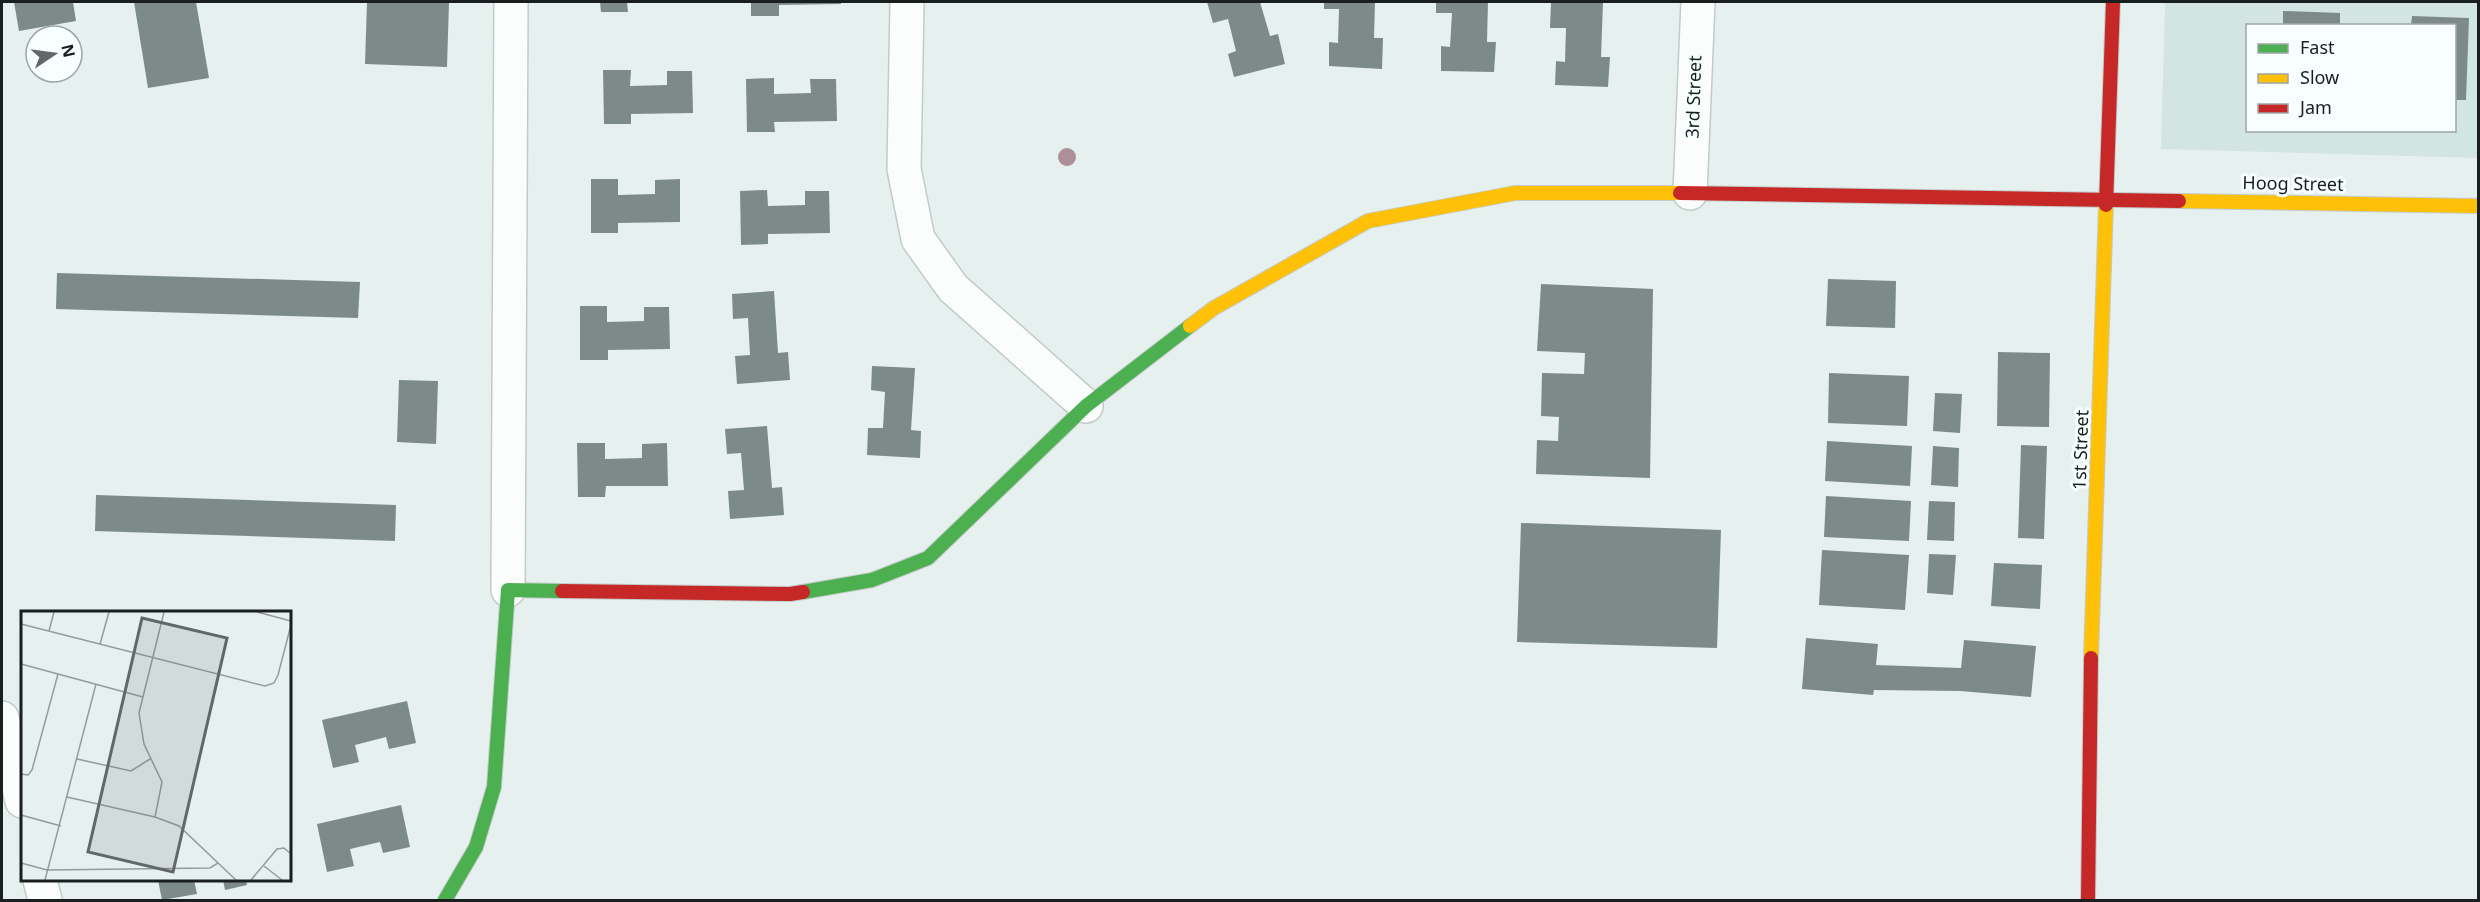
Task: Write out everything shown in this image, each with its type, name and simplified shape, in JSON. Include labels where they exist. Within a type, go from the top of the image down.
[{"type":"street","points":[[445,900],[476,847],[494,787],[508,590],[511,2]]},
{"type":"street","points":[[907,2],[904,169],[918,239],[953,288],[1086,406]]},
{"type":"street","name":"3rd Street","points":[[1690,193],[1698,2]]},
{"type":"street","name":"1st Street","points":[[2088,900],[2091,668],[2113,2]]},
{"type":"street","name":"Hoog Street","points":[[508,590],[790,594],[872,580],[928,558],[1086,406],[1214,308],[1368,221],[1515,193],[1690,193],[2478,206]]},
{"type":"street","points":[[2,718],[15,795]]},
{"type":"street","points":[[40,881],[45,900]]},
{"type":"shaded area","points":[[2165,2],[2478,2],[2478,158],[2161,149]]},
{"type":"building","points":[[14,2],[73,2],[76,21],[59,24],[24,24],[24,30],[19,31]]},
{"type":"building","points":[[134,2],[196,2],[209,78],[148,88]]},
{"type":"building","points":[[367,2],[449,2],[447,67],[365,64]]},
{"type":"building","points":[[600,2],[627,2],[628,12],[601,12]]},
{"type":"building","points":[[751,2],[841,2],[841,4],[779,5],[779,16],[751,16]]},
{"type":"building","points":[[1207,2],[1260,2],[1270,36],[1278,34],[1285,64],[1234,77],[1228,54],[1236,51],[1228,19],[1213,23]]},
{"type":"building","points":[[1324,2],[1375,2],[1374,38],[1383,38],[1382,69],[1329,66],[1329,42],[1338,43],[1339,9],[1324,9]]},
{"type":"building","points":[[1436,2],[1488,2],[1487,42],[1496,42],[1494,72],[1441,71],[1441,46],[1450,47],[1452,13],[1436,13]]},
{"type":"building","points":[[1551,2],[1603,2],[1601,57],[1610,57],[1608,87],[1555,85],[1556,61],[1565,62],[1566,28],[1550,28]]},
{"type":"building","points":[[2283,11],[2340,13],[2340,24],[2283,24]]},
{"type":"building","points":[[2412,16],[2469,18],[2466,100],[2456,100],[2456,24],[2411,24]]},
{"type":"building","points":[[603,70],[631,70],[630,86],[667,85],[667,71],[692,71],[693,113],[631,114],[631,124],[604,124]]},
{"type":"building","points":[[774,78],[774,94],[811,93],[810,79],[836,79],[837,121],[774,122],[775,132],[747,132],[746,79]]},
{"type":"building","points":[[591,179],[618,179],[618,195],[655,194],[655,180],[680,179],[680,222],[618,223],[618,233],[591,233]]},
{"type":"building","points":[[767,190],[768,206],[805,205],[805,191],[829,191],[830,233],[768,234],[768,244],[741,245],[740,191]]},
{"type":"building","points":[[57,273],[360,282],[358,318],[56,309]]},
{"type":"building","points":[[1828,279],[1896,281],[1895,328],[1826,326]]},
{"type":"building","points":[[1541,284],[1653,289],[1650,478],[1536,474],[1537,440],[1558,441],[1559,417],[1541,416],[1542,373],[1584,374],[1585,353],[1537,351]]},
{"type":"building","points":[[774,291],[778,353],[788,352],[790,380],[737,384],[735,356],[750,355],[748,318],[733,319],[732,294]]},
{"type":"building","points":[[580,306],[607,306],[607,322],[644,321],[644,307],[669,307],[670,349],[608,350],[608,360],[580,360]]},
{"type":"building","points":[[1998,352],[2050,353],[2049,427],[1997,426]]},
{"type":"building","points":[[872,366],[915,368],[911,430],[921,431],[920,458],[867,455],[868,428],[883,428],[885,392],[871,390]]},
{"type":"building","points":[[1829,373],[1909,376],[1907,426],[1828,423]]},
{"type":"building","points":[[399,380],[438,381],[436,444],[397,442]]},
{"type":"building","points":[[1935,393],[1962,394],[1960,433],[1933,431]]},
{"type":"building","points":[[767,426],[772,488],[782,487],[784,515],[730,519],[728,491],[744,490],[741,453],[727,454],[725,429]]},
{"type":"building","points":[[1827,441],[1912,446],[1910,486],[1825,481]]},
{"type":"building","points":[[577,443],[605,443],[605,459],[642,458],[642,444],[667,443],[668,486],[606,486],[605,497],[578,497]]},
{"type":"building","points":[[2021,445],[2047,446],[2044,539],[2018,538]]},
{"type":"building","points":[[1933,446],[1959,448],[1958,487],[1931,485]]},
{"type":"building","points":[[96,495],[396,505],[395,541],[95,531]]},
{"type":"building","points":[[1826,496],[1911,501],[1909,541],[1824,537]]},
{"type":"building","points":[[1929,501],[1955,502],[1954,541],[1927,540]]},
{"type":"building","points":[[1521,523],[1721,530],[1717,648],[1517,642]]},
{"type":"building","points":[[1822,550],[1909,555],[1905,610],[1819,605]]},
{"type":"building","points":[[1929,554],[1956,555],[1953,595],[1927,593]]},
{"type":"building","points":[[1994,563],[2042,565],[2040,609],[1991,606]]},
{"type":"building","points":[[1806,638],[1878,644],[1876,665],[1961,668],[1964,640],[2036,646],[2031,697],[1960,691],[1874,690],[1873,695],[1802,689]]},
{"type":"building","points":[[407,701],[416,743],[389,749],[386,737],[355,745],[359,762],[333,768],[322,720]]},
{"type":"building","points":[[401,805],[410,847],[383,853],[380,842],[350,849],[354,866],[327,872],[317,824]]},
{"type":"building","points":[[158,881],[194,881],[197,894],[162,900]]},
{"type":"building","points":[[223,881],[246,881],[247,885],[225,890]]},
{"type":"traffic: fast","points":[[803,592],[872,580],[928,558],[1086,406],[1190,326]]},
{"type":"traffic: fast","points":[[445,900],[476,847],[494,787],[508,590],[562,591]]},
{"type":"traffic: slow","points":[[1190,326],[1214,308],[1368,221],[1515,193],[1680,193]]},
{"type":"traffic: slow","points":[[2179,201],[2478,206]]},
{"type":"traffic: slow","points":[[2091,658],[2106,205]]},
{"type":"traffic: jam","points":[[2106,205],[2113,2]]},
{"type":"traffic: jam","points":[[1680,193],[2179,201]]},
{"type":"traffic: jam","points":[[562,591],[790,594],[803,592]]},
{"type":"traffic: jam","points":[[2088,900],[2091,658]]}]
